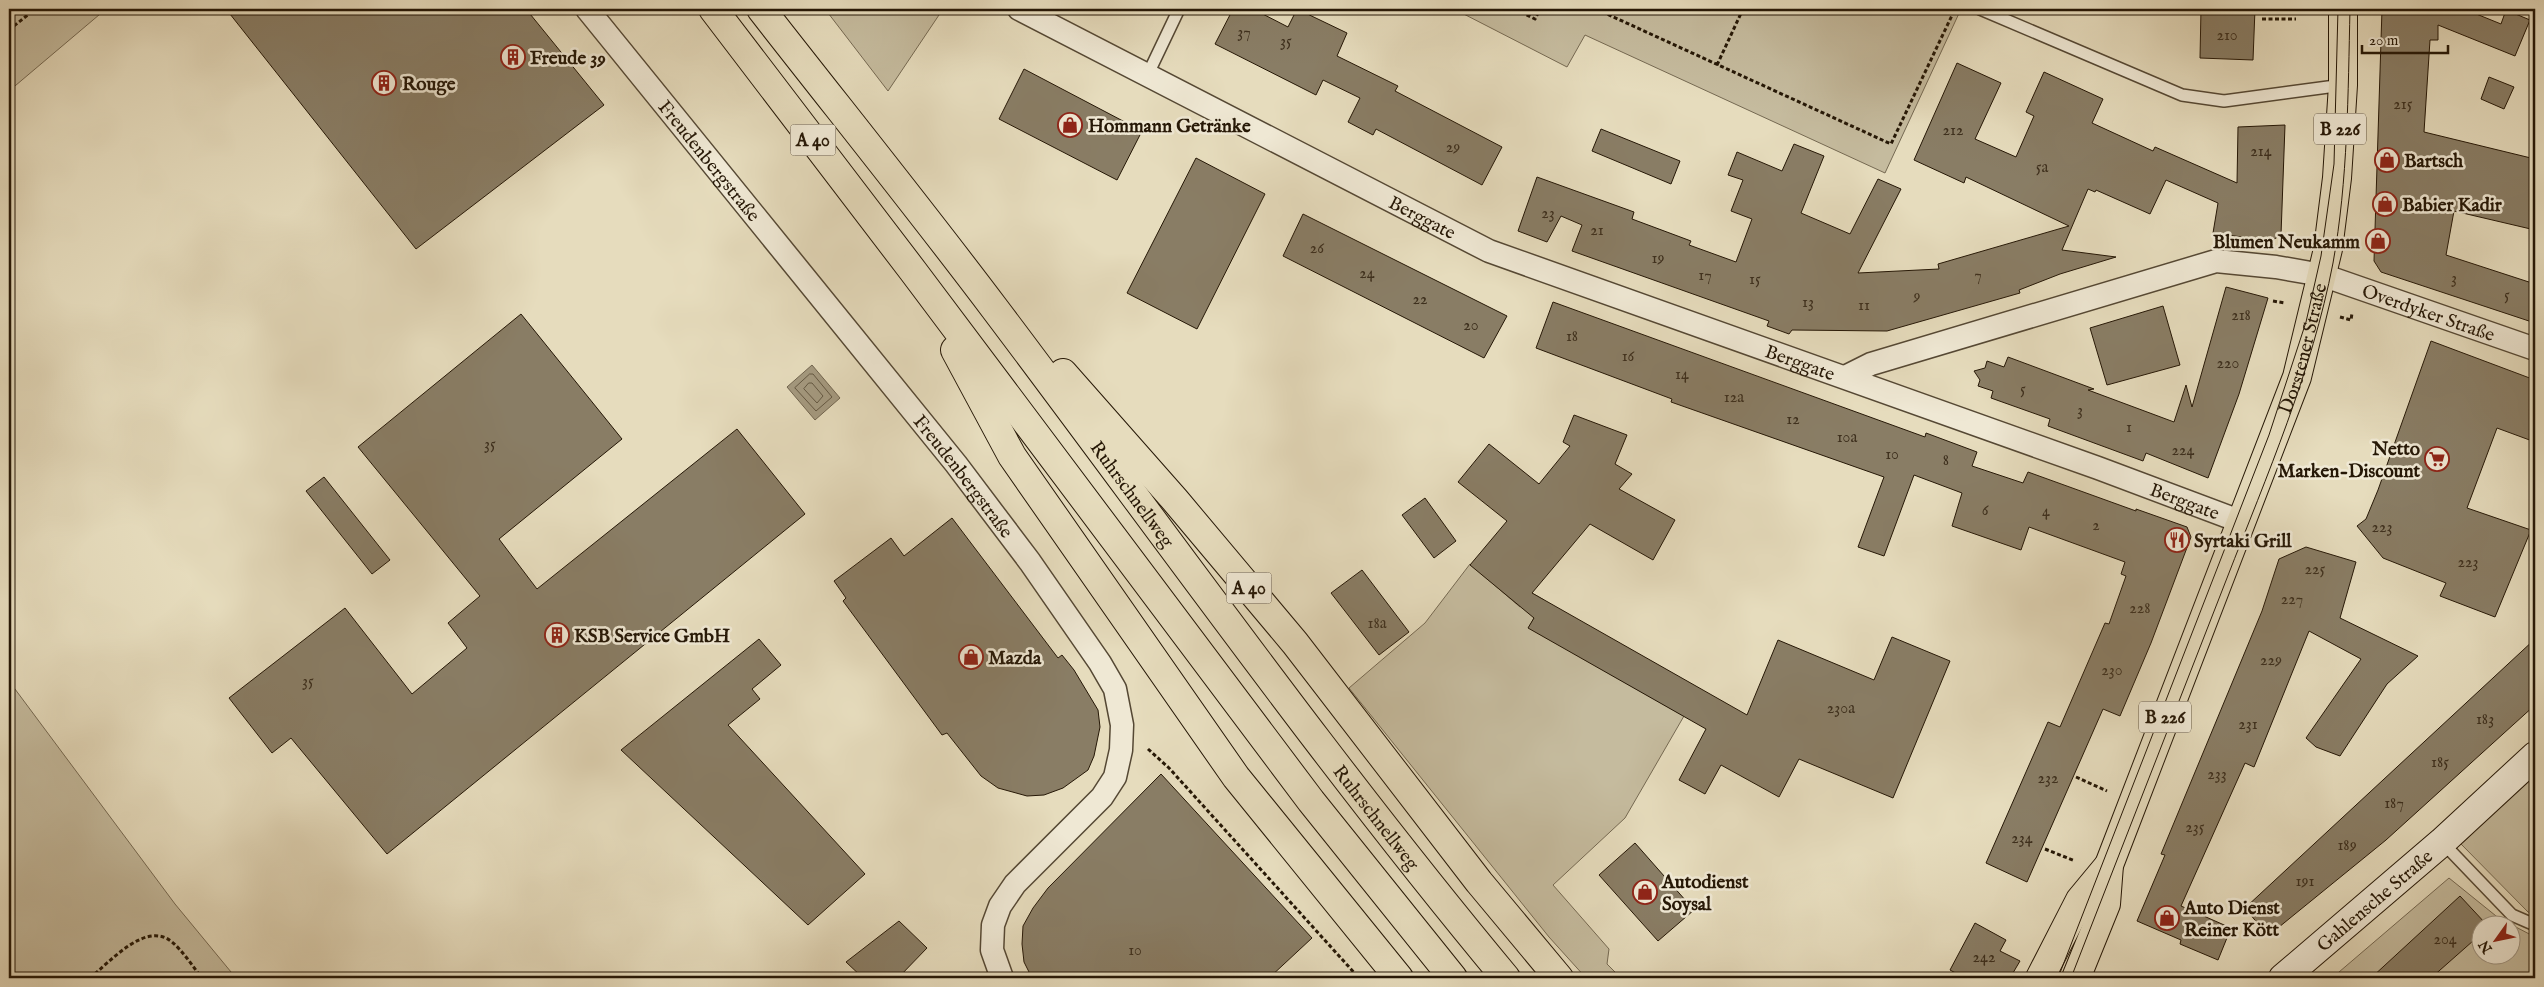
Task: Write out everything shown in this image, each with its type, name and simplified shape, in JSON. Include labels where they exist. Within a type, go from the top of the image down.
[{"type":"main road","name":"A 40","points":[[713,9],[913,271],[1311,801],[1453,978]]},
{"type":"main road","name":"Ruhrschnellweg","points":[[761,9],[1000,315],[1314,736],[1428,885],[1506,978]]},
{"type":"main road","name":"Dorstener Straße","points":[[2077,977],[2106,904],[2109,865],[2297,377],[2322,275],[2337,178],[2343,84],[2343,9]]},
{"type":"main road","name":"A 40","points":[[921,213],[1176,500],[1289,635],[1479,882],[1559,978]]},
{"type":"main road","points":[[913,271],[1012,456],[1236,777],[1399,978]]},
{"type":"main road","name":"Dorstener Straße","points":[[2040,978],[2080,900],[2109,865]]},
{"type":"street","name":"Freudenbergstraße","points":[[587,9],[956,464],[1030,562],[1100,663],[1115,689],[1122,725],[1121,750],[1115,777],[1106,790],[1015,884],[1000,906],[993,925],[992,950],[1002,978]]},
{"type":"street","name":"Berggate","points":[[1020,9],[1489,250],[2242,522]]},
{"type":"street","name":"Berggate","points":[[1845,378],[1871,364],[2207,262],[2216,261],[2276,267],[2322,275]]},
{"type":"street","name":"Overdyker Straße","points":[[2322,275],[2535,349]]},
{"type":"street","name":"Gahlensche Straße","points":[[2283,978],[2442,842],[2535,756]]},
{"type":"lane","points":[[1148,74],[1179,9]]},
{"type":"lane","points":[[1980,9],[2182,95],[2224,101],[2343,84]]},
{"type":"lane","name":"Gahlensche Straße","points":[[2442,842],[2512,915],[2535,925]]},
{"type":"path","points":[[9,30],[35,9]]},
{"type":"path","points":[[1515,9],[1536,19],[1540,9]]},
{"type":"path","points":[[1596,9],[1890,144],[1955,9]]},
{"type":"path","points":[[1717,65],[1744,9]]},
{"type":"path","points":[[2262,19],[2296,19]]},
{"type":"path","points":[[1122,725],[1169,768],[1359,978]]},
{"type":"path","points":[[2076,777],[2133,802]]},
{"type":"path","points":[[90,978],[139,939],[156,934],[172,942],[202,978]]},
{"type":"shaded area","points":[[9,9],[106,9],[9,91]]},
{"type":"shaded area","points":[[825,9],[943,9],[888,91]]},
{"type":"shaded area","points":[[1454,9],[1961,9],[1885,173],[1585,35],[1567,67]]},
{"type":"shaded area","points":[[1470,564],[1520,607],[1532,593],[1544,600],[1529,627],[1684,716],[1625,818],[1553,885],[1609,949],[1607,964],[1621,978],[1586,978],[1549,937],[1349,688],[1425,623]]},
{"type":"shaded area","points":[[9,681],[175,904],[236,978],[9,978]]},
{"type":"shaded area","points":[[2535,774],[2535,915],[2528,912],[2461,844]]},
{"type":"shaded area","points":[[2449,878],[2494,914],[2472,914],[2472,964],[2522,964],[2522,930],[2535,937],[2535,978],[2332,978]]},
{"type":"water","points":[[812,365],[840,398],[815,420],[787,387]]},
{"type":"building","name":"Rouge","points":[[226,9],[526,9],[604,105],[416,249]]},
{"type":"building","points":[[1233,9],[1253,9],[1288,27],[1297,9],[1347,33],[1337,56],[1398,86],[1395,91],[1502,147],[1482,185],[1376,129],[1373,135],[1348,122],[1360,98],[1323,80],[1316,95],[1215,44]]},
{"type":"building","points":[[2201,9],[2255,9],[2253,60],[2200,58]]},
{"type":"building","points":[[2382,9],[2464,9],[2501,24],[2506,10],[2530,20],[2515,56],[2438,25],[2438,40],[2430,40],[2424,132],[2535,159],[2535,230],[2454,211],[2446,255],[2535,284],[2535,323],[2381,272],[2374,261]]},
{"type":"building","points":[[1957,63],[2001,83],[1975,139],[2016,157],[2034,116],[2026,112],[2044,72],[2103,99],[2092,123],[2153,151],[2155,147],[2237,183],[2238,127],[2285,125],[2281,235],[2271,241],[2213,233],[2218,203],[2166,180],[2150,214],[2096,190],[2095,192],[2088,189],[2062,250],[2116,257],[2060,274],[2019,290],[2020,293],[1887,331],[1792,330],[1789,334],[1767,326],[1769,321],[1572,251],[1582,225],[1561,216],[1547,242],[1518,231],[1537,177],[1634,212],[1632,219],[1691,241],[1689,245],[1736,262],[1752,219],[1731,211],[1743,180],[1728,175],[1737,152],[1782,171],[1794,144],[1824,156],[1801,213],[1850,234],[1878,179],[1901,189],[1858,273],[1939,269],[1938,264],[2069,226],[1966,177],[1964,183],[1914,160]]},
{"type":"building","name":"Hommann Getränke","points":[[1024,69],[1142,131],[1117,180],[999,119]]},
{"type":"building","points":[[2489,77],[2514,87],[2504,109],[2481,99]]},
{"type":"building","points":[[1601,129],[1680,161],[1671,184],[1592,151]]},
{"type":"building","points":[[1196,158],[1265,194],[1197,329],[1127,293]]},
{"type":"building","points":[[1303,214],[1507,316],[1484,358],[1283,256]]},
{"type":"building","points":[[2226,287],[2268,298],[2239,394],[2208,478],[2146,453],[2143,461],[2048,426],[2050,419],[1991,398],[1993,391],[1978,386],[1980,380],[1974,371],[1985,368],[1987,361],[2004,367],[2008,357],[2094,389],[2088,390],[2174,422],[2186,385],[2192,407]]},
{"type":"building","points":[[1553,302],[1925,437],[1926,433],[1977,452],[1972,466],[2023,483],[2028,472],[2136,511],[2136,509],[2187,527],[2191,537],[2151,643],[2120,716],[2103,709],[2027,882],[1986,863],[2048,722],[2060,727],[2105,623],[2109,624],[2126,576],[2121,574],[2125,562],[2029,527],[2021,550],[1952,526],[1962,493],[1914,475],[1884,556],[1858,547],[1884,477],[1671,402],[1672,399],[1536,348]]},
{"type":"building","points":[[2163,306],[2180,365],[2107,385],[2090,328]]},
{"type":"building","points":[[521,314],[622,439],[499,539],[537,589],[737,429],[805,514],[387,854],[291,738],[272,753],[229,698],[345,608],[412,694],[467,648],[448,623],[480,596],[358,447]]},
{"type":"building","points":[[2431,341],[2535,380],[2535,442],[2497,428],[2467,508],[2531,530],[2495,617],[2440,596],[2446,583],[2383,558],[2357,526],[2366,519],[2378,490]]},
{"type":"building","points":[[1574,415],[1627,435],[1615,464],[1632,474],[1619,489],[1675,520],[1653,560],[1590,524],[1532,593],[1747,715],[1778,640],[1874,680],[1892,637],[1950,661],[1893,798],[1799,759],[1779,797],[1721,765],[1705,794],[1679,780],[1706,729],[1528,628],[1534,618],[1470,565],[1507,521],[1458,482],[1489,444],[1539,484],[1570,446],[1563,442]]},
{"type":"building","points":[[324,477],[390,560],[372,574],[306,491]]},
{"type":"building","points":[[1425,498],[1456,541],[1434,558],[1402,515]]},
{"type":"building","name":"Mazda","points":[[952,518],[1058,658],[1062,655],[1074,670],[1098,710],[1100,727],[1094,756],[1088,770],[1063,788],[1044,795],[1027,796],[998,788],[981,776],[947,733],[942,735],[843,601],[846,598],[834,581],[891,538],[904,556]]},
{"type":"building","points":[[2306,547],[2356,562],[2340,618],[2418,656],[2387,684],[2340,756],[2316,747],[2306,738],[2361,659],[2309,631],[2254,767],[2245,763],[2181,906],[2231,928],[2218,960],[2180,944],[2181,940],[2137,921],[2165,855],[2161,854],[2262,611],[2279,559]]},
{"type":"building","points":[[1362,570],[1409,632],[1379,655],[1331,593]]},
{"type":"building","points":[[759,639],[781,665],[752,689],[760,699],[728,725],[865,874],[808,925],[621,750]]},
{"type":"building","points":[[2535,639],[2535,705],[2386,840],[2268,936],[2245,908]]},
{"type":"building","points":[[1161,774],[1312,938],[1269,978],[1032,978],[1024,962],[1022,944],[1023,926],[1033,908],[1048,888]]},
{"type":"building","points":[[1635,843],[1694,910],[1658,941],[1599,875]]},
{"type":"building","points":[[2460,896],[2477,914],[2472,914],[2472,942],[2431,978],[2371,978]]},
{"type":"building","points":[[899,921],[927,948],[898,978],[863,978],[846,962]]},
{"type":"building","points":[[1975,923],[2006,940],[2000,951],[2020,961],[2010,978],[1965,978],[1950,970]]},
{"type":"tram line","points":[[2058,978],[2269,435],[2306,322],[2321,256],[2334,164],[2338,9]]},
{"type":"tram line","points":[[2071,978],[2273,462],[2313,344],[2333,263],[2342,200],[2349,73],[2350,9]]},
{"type":"place","name":"Freude 39","points":[[513,57]]},
{"type":"place","name":"Rouge","points":[[384,83]]},
{"type":"place","name":"Hommann Getränke","points":[[1070,125]]},
{"type":"place","name":"Bartsch","points":[[2387,160]]},
{"type":"place","name":"Babier Kadir","points":[[2385,204]]},
{"type":"place","name":"Blumen Neukamm","points":[[2378,241]]},
{"type":"place","name":"Netto Marken-Discount","points":[[2437,459]]},
{"type":"place","name":"Syrtaki Grill","points":[[2177,540]]},
{"type":"place","name":"KSB Service GmbH","points":[[557,635]]},
{"type":"place","name":"Mazda","points":[[971,657]]},
{"type":"place","name":"Autodienst Soysal","points":[[1645,892]]},
{"type":"place","name":"Auto Dienst Reiner Kött","points":[[2167,918]]}]
